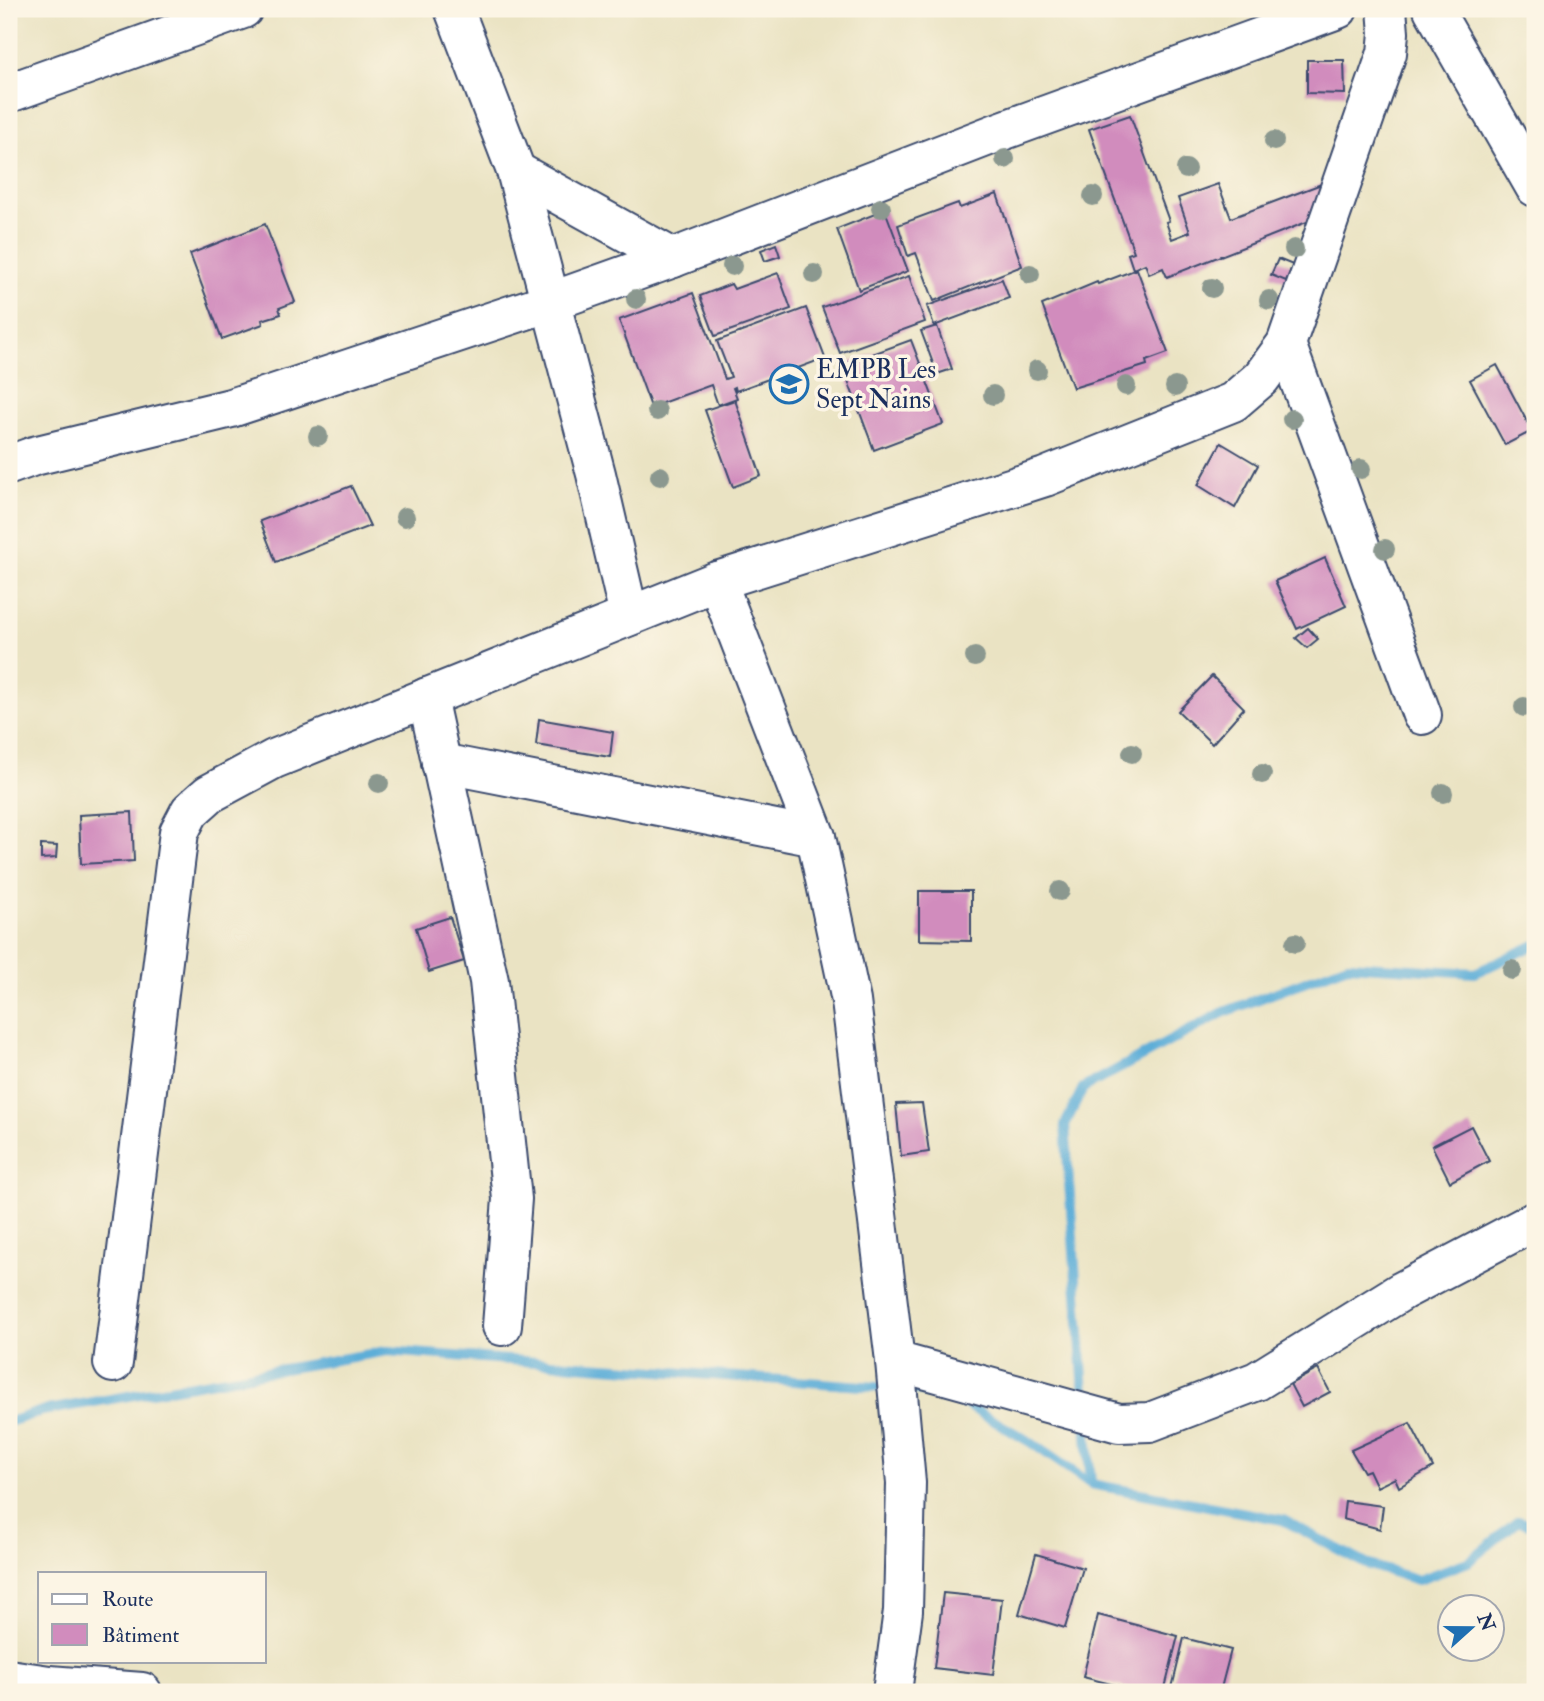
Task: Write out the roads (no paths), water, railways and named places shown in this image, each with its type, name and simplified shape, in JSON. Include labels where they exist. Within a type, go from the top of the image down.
[{"type":"street","points":[[9,93],[243,9]]},
{"type":"street","points":[[454,9],[516,171],[596,474],[629,616]]},
{"type":"street","points":[[9,465],[34,456],[231,408],[550,302],[673,258],[999,132],[1338,9]]},
{"type":"street","points":[[113,1363],[179,832],[190,811],[209,794],[274,759],[718,581],[1045,477],[1234,402],[1261,378],[1286,344],[1387,53],[1387,9]]},
{"type":"street","points":[[1433,9],[1535,187]]},
{"type":"street","points":[[516,171],[673,258]]},
{"type":"street","points":[[1286,344],[1422,715]]},
{"type":"street","points":[[718,581],[816,837],[850,1001],[895,1361],[906,1483],[904,1611],[892,1692]]},
{"type":"street","points":[[427,697],[489,981],[512,1199],[502,1326]]},
{"type":"street","points":[[441,763],[816,837]]},
{"type":"street","points":[[895,1361],[1119,1423],[1150,1422],[1257,1381],[1402,1291],[1535,1221]]},
{"type":"street","points":[[9,1679],[142,1692]]},
{"type":"waterway","points":[[1085,1406],[1065,1125],[1083,1088],[1222,1013],[1348,965],[1475,973],[1535,945]]},
{"type":"waterway","points":[[9,1422],[42,1411],[387,1351],[917,1390],[960,1401],[1030,1442],[1091,1484],[1283,1520],[1366,1564],[1418,1580],[1468,1562],[1518,1521],[1535,1526]]},
{"type":"waterway","points":[[1086,1422],[1091,1484]]},
{"type":"place","name":"EMPB Les Sept Nains","points":[[789,384]]}]
